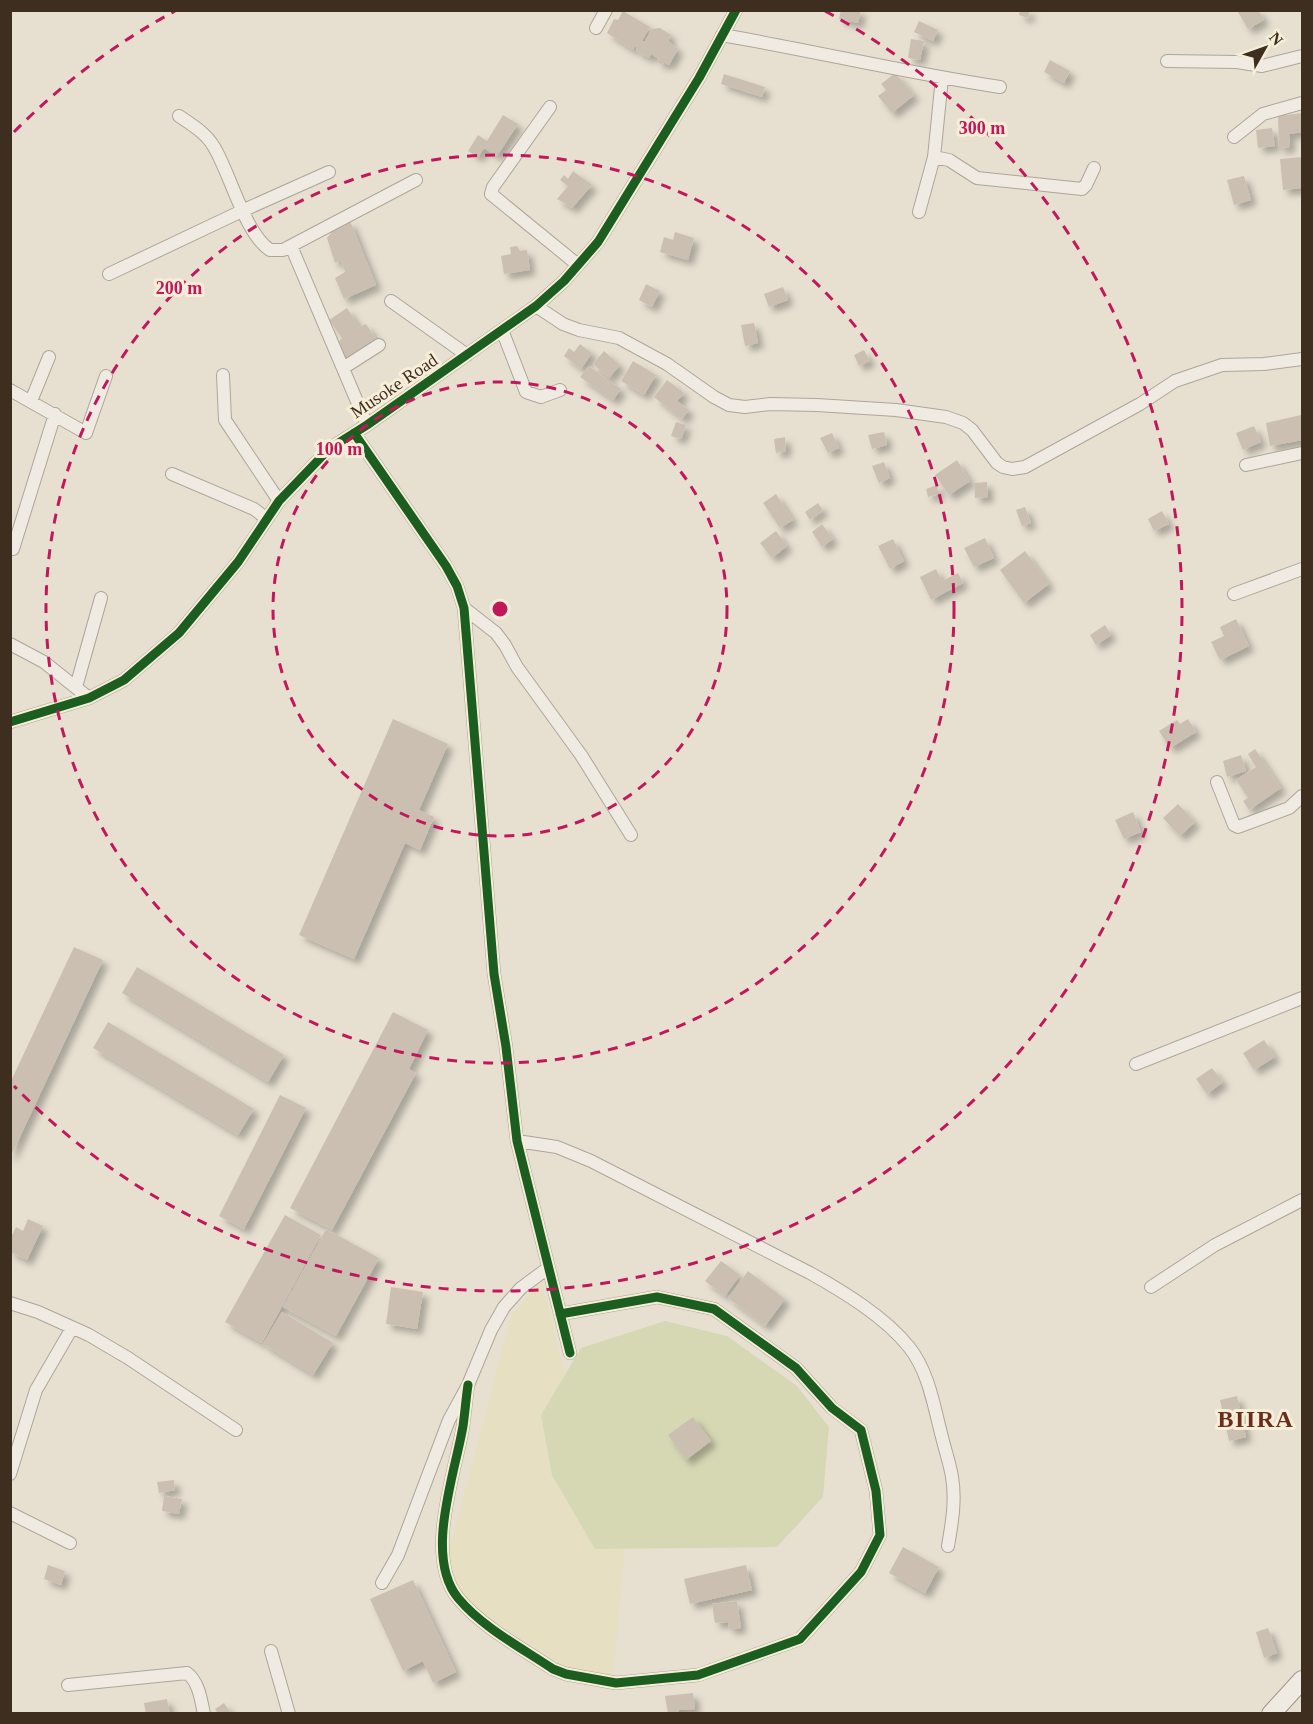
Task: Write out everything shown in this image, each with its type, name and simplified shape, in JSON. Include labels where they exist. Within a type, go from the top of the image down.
[{"type":"street","points":[[596,28],[606,10]]},
{"type":"street","name":"Musoke Road","points":[[10,722],[89,698],[124,680],[179,633],[238,562],[279,501],[329,449],[367,425],[536,306],[578,265],[598,242],[699,78],[736,10]]},
{"type":"street","points":[[722,35],[820,52],[942,78],[1000,87]]},
{"type":"street","points":[[1167,61],[1237,62],[1262,66],[1302,56]]},
{"type":"street","points":[[919,212],[934,157],[942,78]]},
{"type":"street","points":[[1234,137],[1263,114],[1302,103]]},
{"type":"street","points":[[550,107],[493,187],[491,194],[578,265]]},
{"type":"street","points":[[179,116],[200,130],[215,148],[255,236],[270,250],[283,250],[416,180]]},
{"type":"street","points":[[934,157],[949,160],[977,178],[1082,189],[1094,168]]},
{"type":"street","points":[[109,274],[329,172]]},
{"type":"street","points":[[291,246],[367,425]]},
{"type":"street","points":[[392,301],[467,355]]},
{"type":"street","points":[[536,306],[571,327],[619,338],[667,364],[729,405],[745,407],[770,404],[817,405],[896,410],[946,417],[963,423],[972,430],[997,463],[1012,469],[1025,467],[1046,456],[1140,404],[1175,381],[1222,365],[1264,364],[1302,359]]},
{"type":"street","points":[[502,330],[526,392],[541,397],[560,390]]},
{"type":"street","points":[[343,368],[379,345]]},
{"type":"street","points":[[31,401],[49,357]]},
{"type":"street","points":[[223,375],[225,420],[279,501]]},
{"type":"street","points":[[10,390],[86,433],[106,376]]},
{"type":"street","points":[[10,547],[13,549],[55,414]]},
{"type":"street","points":[[354,433],[446,566],[457,586],[464,608],[494,974],[518,1141],[570,1353]]},
{"type":"street","points":[[1246,465],[1302,453]]},
{"type":"street","points":[[172,474],[254,509],[267,519]]},
{"type":"street","points":[[1234,594],[1302,569]]},
{"type":"street","points":[[76,687],[101,598]]},
{"type":"street","points":[[464,608],[496,633],[505,645],[517,667],[581,755],[631,835]]},
{"type":"street","points":[[10,644],[44,662],[89,698]]},
{"type":"street","points":[[1217,782],[1234,825],[1238,827],[1289,808],[1302,796]]},
{"type":"street","points":[[1136,1064],[1302,998]]},
{"type":"street","points":[[518,1141],[557,1147],[591,1161],[841,1290],[887,1325],[909,1347],[922,1367],[932,1399],[952,1478],[953,1514],[948,1546]]},
{"type":"street","points":[[1151,1287],[1215,1245],[1302,1200]]},
{"type":"street","points":[[382,1583],[398,1555],[448,1420],[468,1385],[491,1330],[504,1307],[521,1288],[548,1268]]},
{"type":"street","points":[[468,1385],[463,1427],[450,1478],[442,1559],[448,1582],[476,1617],[553,1669],[566,1674],[616,1683],[698,1675],[800,1639],[861,1572],[880,1535],[876,1491],[861,1430],[832,1408],[796,1368],[714,1309],[657,1297],[560,1314]]},
{"type":"street","points":[[10,1303],[38,1312],[88,1335],[128,1358],[236,1430]]},
{"type":"street","points":[[10,1474],[36,1390],[72,1328]]},
{"type":"street","points":[[10,1513],[70,1543]]},
{"type":"street","points":[[271,1651],[289,1713]]},
{"type":"street","points":[[68,1685],[187,1673],[197,1687],[204,1713]]},
{"type":"street","points":[[1271,1713],[1302,1680]]},
{"type":"shaded area","points":[[541,1279],[565,1374],[541,1415],[595,1549],[625,1549],[613,1678],[563,1666],[481,1613],[456,1585],[449,1551],[511,1316]]},
{"type":"green space","points":[[665,1321],[727,1336],[797,1386],[829,1427],[823,1497],[777,1547],[595,1549],[552,1475],[541,1415],[581,1348]]},
{"type":"building","points":[[841,10],[861,10],[858,23],[839,19]]},
{"type":"building","points":[[1020,10],[1030,10],[1028,18],[1019,15]]},
{"type":"building","points":[[1258,10],[1264,20],[1248,29],[1238,12]]},
{"type":"building","points":[[623,11],[650,27],[642,41],[645,41],[652,29],[660,28],[671,35],[668,41],[678,49],[669,65],[664,62],[662,65],[657,62],[659,59],[651,54],[649,58],[636,51],[635,46],[633,50],[607,33],[614,19],[618,20]]},
{"type":"building","points":[[919,21],[938,30],[933,41],[914,32]]},
{"type":"building","points":[[911,39],[924,41],[920,60],[908,58]]},
{"type":"building","points":[[1050,60],[1070,71],[1064,83],[1044,72]]},
{"type":"building","points":[[895,73],[914,95],[892,113],[878,96],[886,90],[881,84]]},
{"type":"building","points":[[724,74],[765,87],[762,97],[721,84]]},
{"type":"building","points":[[1302,113],[1302,132],[1289,134],[1290,147],[1279,148],[1278,116]]},
{"type":"building","points":[[503,115],[518,124],[497,156],[484,148],[478,157],[468,151],[478,135],[487,141]]},
{"type":"building","points":[[1272,128],[1275,146],[1258,148],[1256,130]]},
{"type":"building","points":[[1302,157],[1302,188],[1283,190],[1280,159]]},
{"type":"building","points":[[573,171],[592,185],[572,208],[557,199],[568,186],[560,180],[564,175],[568,179]]},
{"type":"building","points":[[1244,176],[1251,200],[1234,205],[1227,180]]},
{"type":"building","points":[[350,221],[376,285],[344,299],[335,278],[345,272],[341,260],[335,263],[327,238],[336,227]]},
{"type":"building","points":[[675,232],[694,238],[688,260],[660,252],[664,237],[673,240]]},
{"type":"building","points":[[517,246],[520,251],[527,250],[530,270],[504,274],[501,256],[511,254],[510,247]]},
{"type":"building","points":[[646,284],[660,291],[652,307],[639,300]]},
{"type":"building","points":[[783,287],[788,300],[769,307],[764,294]]},
{"type":"building","points":[[347,308],[359,327],[366,324],[377,340],[344,362],[337,344],[342,338],[329,320]]},
{"type":"building","points":[[754,323],[758,343],[745,346],[741,325]]},
{"type":"building","points":[[580,344],[592,353],[581,369],[564,356],[569,348],[574,352]]},
{"type":"building","points":[[864,350],[870,361],[859,366],[854,355]]},
{"type":"building","points":[[604,351],[620,365],[609,378],[593,364]]},
{"type":"building","points":[[633,361],[656,375],[644,395],[621,381]]},
{"type":"building","points":[[589,366],[621,389],[613,400],[580,377]]},
{"type":"building","points":[[667,380],[684,393],[677,401],[689,410],[682,419],[654,397]]},
{"type":"building","points":[[1301,415],[1302,440],[1270,446],[1266,423]]},
{"type":"building","points":[[676,422],[686,425],[681,439],[671,436]]},
{"type":"building","points":[[1254,426],[1261,442],[1243,450],[1236,433]]},
{"type":"building","points":[[884,432],[887,445],[872,449],[868,435]]},
{"type":"building","points":[[832,433],[839,448],[828,453],[820,438]]},
{"type":"building","points":[[785,437],[786,451],[776,453],[774,439]]},
{"type":"building","points":[[957,460],[970,481],[949,495],[935,475]]},
{"type":"building","points":[[884,462],[890,478],[879,483],[872,466]]},
{"type":"building","points":[[987,482],[988,497],[975,498],[974,483]]},
{"type":"building","points":[[937,485],[939,494],[928,497],[926,489]]},
{"type":"building","points":[[776,494],[793,520],[780,528],[763,503]]},
{"type":"building","points":[[818,503],[823,510],[810,520],[805,512]]},
{"type":"building","points":[[1025,507],[1031,523],[1022,526],[1016,510]]},
{"type":"building","points":[[1162,511],[1169,524],[1154,531],[1148,519]]},
{"type":"building","points":[[822,524],[833,539],[822,547],[812,532]]},
{"type":"building","points":[[776,531],[787,546],[772,558],[760,543]]},
{"type":"building","points":[[985,538],[994,558],[974,567],[964,548]]},
{"type":"building","points":[[893,539],[904,561],[890,569],[878,546]]},
{"type":"building","points":[[1025,551],[1049,584],[1024,603],[1000,570]]},
{"type":"building","points":[[936,569],[942,581],[958,573],[963,583],[931,600],[920,577]]},
{"type":"building","points":[[1236,619],[1249,646],[1220,660],[1211,642],[1224,636],[1220,627]]},
{"type":"building","points":[[1105,625],[1111,635],[1096,645],[1090,635]]},
{"type":"building","points":[[393,719],[448,744],[419,810],[434,817],[420,850],[405,843],[354,959],[299,935]]},
{"type":"building","points":[[1188,719],[1196,732],[1170,748],[1159,731],[1177,720],[1180,724]]},
{"type":"building","points":[[1255,749],[1281,788],[1249,810],[1243,801],[1248,798],[1236,780],[1256,767],[1248,754]]},
{"type":"building","points":[[1241,755],[1246,771],[1227,777],[1223,761]]},
{"type":"building","points":[[1178,804],[1195,822],[1180,836],[1163,818]]},
{"type":"building","points":[[1133,812],[1141,832],[1124,839],[1115,820]]},
{"type":"building","points":[[74,947],[103,960],[10,1158],[10,1083]]},
{"type":"building","points":[[137,967],[284,1055],[268,1082],[122,993]]},
{"type":"building","points":[[393,1012],[428,1030],[409,1069],[399,1064],[416,1073],[332,1230],[290,1208]]},
{"type":"building","points":[[108,1022],[254,1109],[238,1135],[93,1048]]},
{"type":"building","points":[[1264,1040],[1275,1057],[1254,1070],[1243,1053]]},
{"type":"building","points":[[1212,1068],[1223,1082],[1207,1094],[1196,1079]]},
{"type":"building","points":[[280,1095],[306,1108],[244,1229],[219,1216]]},
{"type":"building","points":[[285,1215],[321,1235],[262,1343],[225,1322]]},
{"type":"building","points":[[28,1219],[43,1226],[27,1260],[10,1252],[10,1239],[16,1227],[23,1231]]},
{"type":"building","points":[[326,1229],[379,1258],[336,1336],[283,1307]]},
{"type":"building","points":[[721,1261],[740,1275],[725,1296],[705,1281]]},
{"type":"building","points":[[748,1271],[785,1299],[765,1326],[728,1298]]},
{"type":"building","points":[[391,1287],[423,1292],[417,1329],[386,1324]]},
{"type":"building","points":[[282,1312],[333,1343],[313,1375],[263,1344]]},
{"type":"building","points":[[1237,1396],[1246,1437],[1229,1441],[1220,1400]]},
{"type":"building","points":[[693,1417],[711,1441],[686,1460],[668,1435]]},
{"type":"building","points":[[174,1480],[175,1490],[159,1493],[157,1482]]},
{"type":"building","points":[[164,1496],[182,1499],[179,1514],[162,1511]]},
{"type":"building","points":[[903,1547],[939,1567],[925,1593],[889,1573]]},
{"type":"building","points":[[48,1565],[65,1571],[61,1585],[44,1579]]},
{"type":"building","points":[[746,1565],[752,1590],[690,1604],[684,1579]]},
{"type":"building","points":[[413,1580],[456,1672],[433,1683],[423,1661],[403,1671],[370,1599]]},
{"type":"building","points":[[737,1601],[741,1628],[729,1629],[728,1622],[715,1623],[712,1604]]},
{"type":"building","points":[[1268,1628],[1277,1653],[1264,1658],[1256,1632]]},
{"type":"building","points":[[693,1693],[695,1709],[679,1710],[679,1714],[668,1714],[665,1696]]},
{"type":"building","points":[[167,1699],[170,1714],[146,1714],[144,1703]]},
{"type":"building","points":[[224,1703],[232,1714],[218,1714],[215,1709]]},
{"type":"cycle path","points":[[10,722],[89,698],[124,680],[179,633],[238,562],[279,501],[329,449],[367,425],[536,306],[564,281],[598,242],[699,78],[736,10]]},
{"type":"cycle path","points":[[354,433],[446,566],[457,586],[464,608],[494,974],[506,1047],[517,1141],[570,1353]]},
{"type":"cycle path","points":[[468,1385],[463,1426],[445,1514],[443,1560],[448,1581],[458,1598],[479,1619],[553,1669],[566,1674],[616,1683],[698,1675],[800,1639],[861,1572],[880,1535],[876,1491],[861,1430],[832,1408],[796,1368],[714,1309],[657,1297],[560,1314]]},
{"type":"district","name":"BIIRA","points":[[1256,1419]]}]
